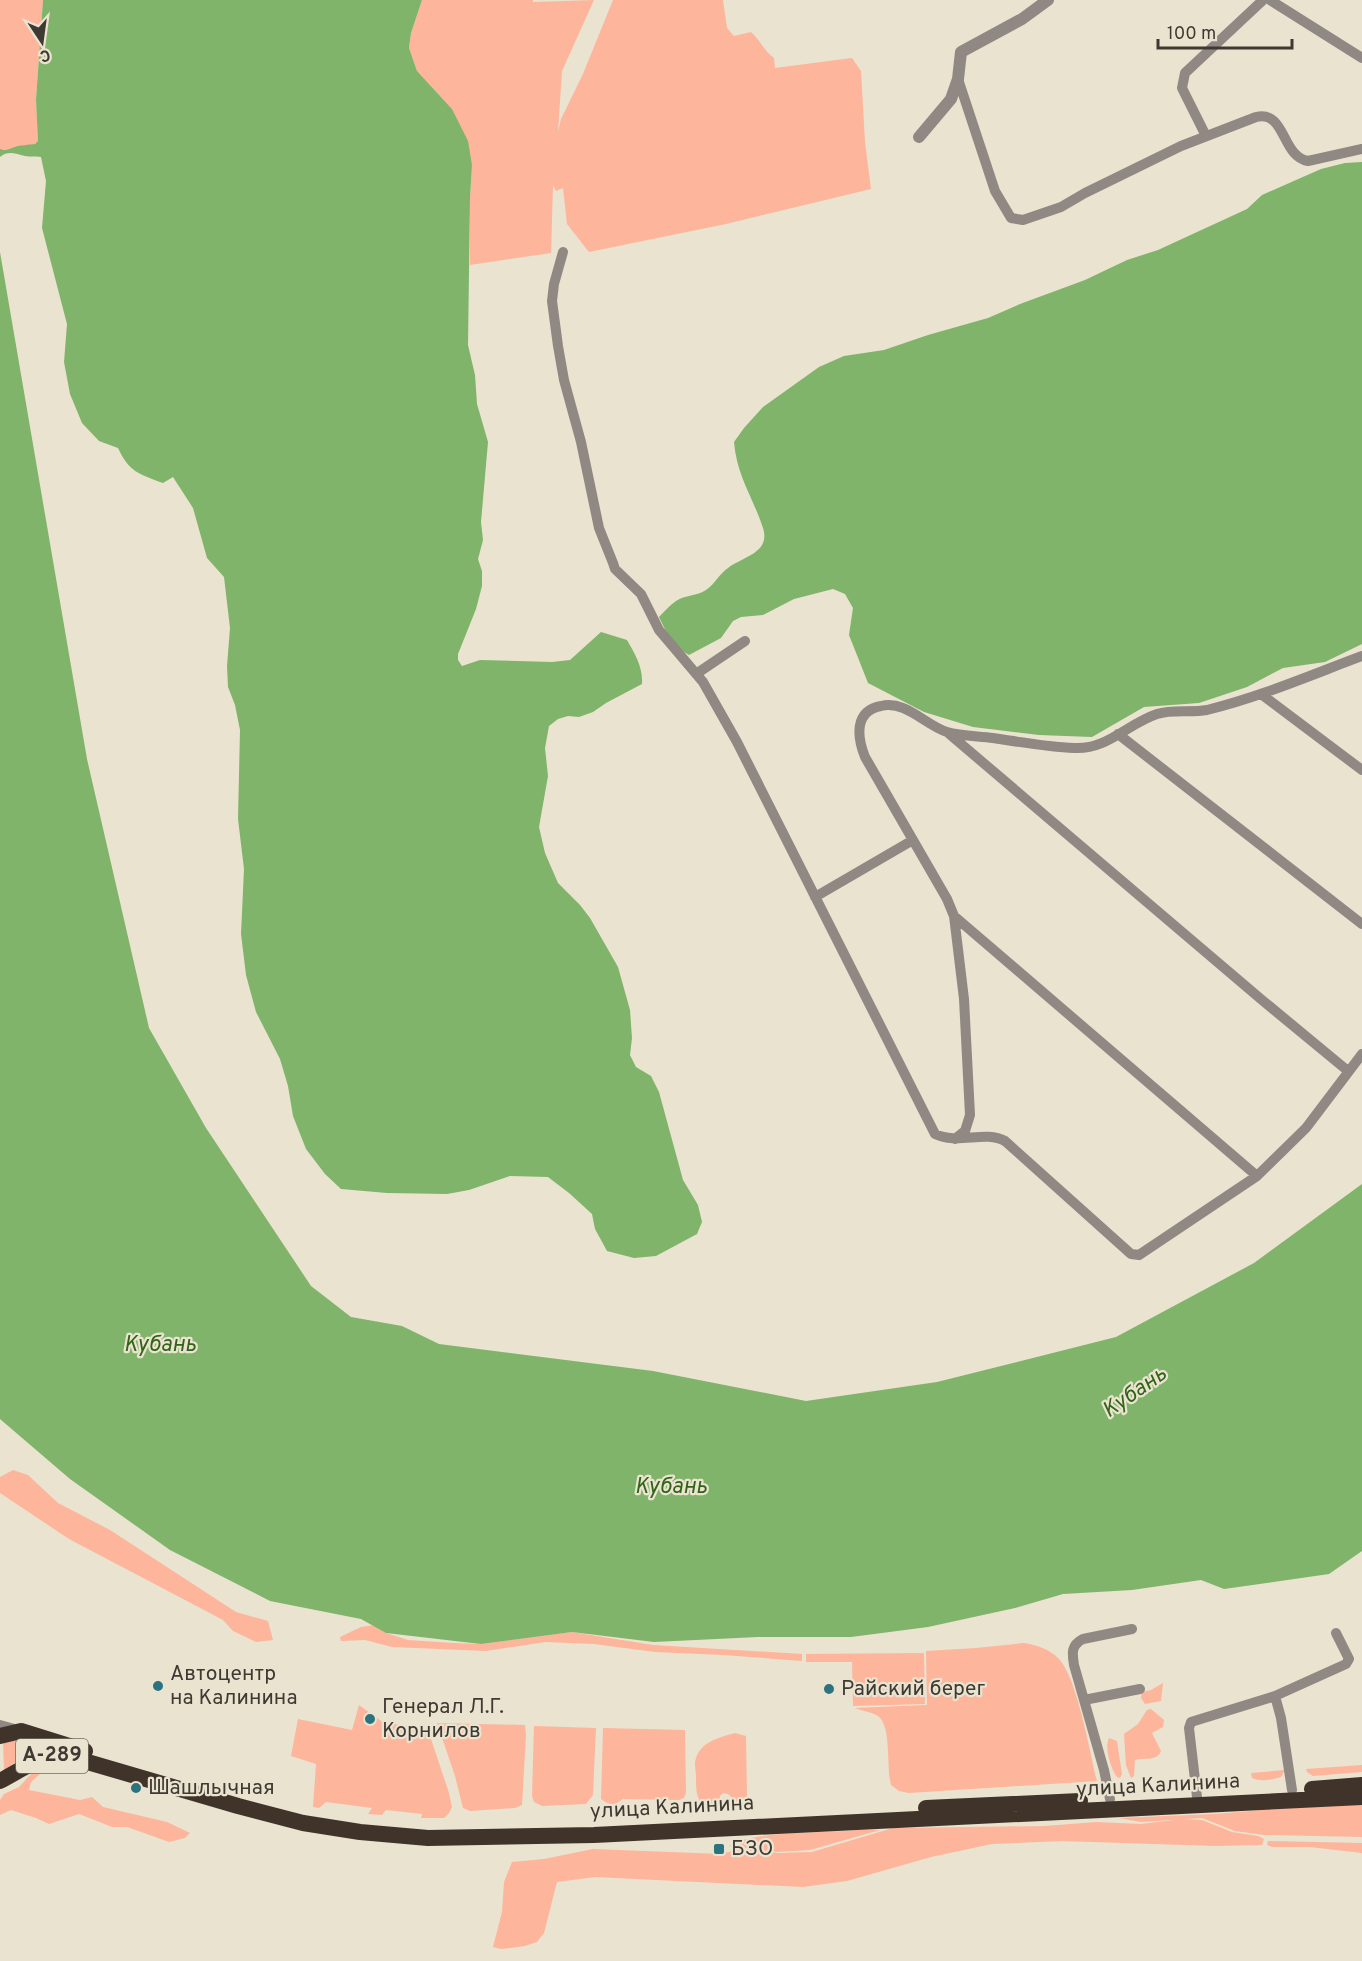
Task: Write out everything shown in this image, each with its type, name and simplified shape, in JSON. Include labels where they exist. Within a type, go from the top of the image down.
[{"type":"highway","name":"улица Калинина","points":[[21,1731],[240,1798],[305,1814],[429,1829],[595,1825],[1110,1799],[1197,1797],[1362,1785]]},
{"type":"highway","points":[[0,1736],[21,1731]]},
{"type":"highway","name":"улица Калинина","points":[[0,1780],[39,1759],[67,1756],[303,1823],[360,1832],[428,1838],[594,1834],[982,1817],[1362,1797]]},
{"type":"street","points":[[919,137],[951,99],[958,79],[960,52],[1022,19],[1048,0]]},
{"type":"street","points":[[1206,136],[1182,88],[1185,73],[1263,0]]},
{"type":"street","points":[[1270,0],[1362,58]]},
{"type":"street","points":[[958,79],[995,191],[1011,218],[1023,220],[1061,207],[1181,146],[1256,117],[1267,115],[1273,119],[1295,155],[1301,159],[1308,161],[1362,149]]},
{"type":"street","points":[[563,252],[552,301],[564,380],[581,442],[599,528],[615,568],[641,594],[659,630],[703,682],[737,742],[935,1134],[943,1138],[993,1137],[1005,1141],[1131,1254],[1138,1255],[1257,1176],[1306,1128],[1362,1054]]},
{"type":"street","points":[[696,674],[745,641]]},
{"type":"street","points":[[947,732],[1060,748],[1084,749],[1099,746],[1155,715],[1207,710],[1261,694],[1362,656]]},
{"type":"street","points":[[1261,694],[1362,770]]},
{"type":"street","points":[[955,1139],[965,1131],[970,1115],[964,999],[954,916],[914,840],[865,757],[860,744],[858,727],[865,714],[880,706],[888,705],[904,709],[947,732],[1348,1071]]},
{"type":"street","points":[[1118,734],[1362,924]]},
{"type":"street","points":[[815,897],[914,840]]},
{"type":"street","points":[[954,916],[1257,1176]]},
{"type":"street","points":[[1110,1799],[1074,1665],[1073,1648],[1077,1642],[1132,1629]]},
{"type":"street","points":[[1197,1797],[1189,1728],[1191,1722],[1275,1696],[1347,1664],[1349,1659],[1336,1633]]},
{"type":"street","points":[[1084,1700],[1140,1689]]},
{"type":"street","points":[[1275,1696],[1281,1718],[1292,1790]]},
{"type":"street","name":"улица Калинина","points":[[0,1725],[21,1731]]},
{"type":"shaded area","points":[[0,0],[43,0],[36,100],[38,141],[35,144],[7,149],[0,149]]},
{"type":"shaded area","points":[[422,0],[533,0],[533,2],[594,0],[562,71],[558,132],[561,119],[583,74],[613,0],[723,0],[727,28],[734,36],[751,32],[774,58],[775,68],[852,58],[861,71],[865,142],[871,189],[726,224],[589,252],[567,224],[563,188],[556,191],[553,185],[551,253],[470,265],[472,165],[452,109],[417,71],[409,48],[411,33]]},
{"type":"shaded area","points":[[13,1470],[28,1475],[58,1503],[110,1530],[236,1612],[268,1621],[273,1640],[256,1642],[233,1631],[223,1620],[69,1539],[0,1493],[0,1477]]},
{"type":"shaded area","points":[[375,1625],[386,1633],[408,1640],[481,1644],[572,1632],[653,1645],[802,1654],[802,1661],[655,1652],[594,1644],[545,1642],[486,1651],[392,1647],[365,1640],[341,1641],[340,1637],[361,1627]]},
{"type":"shaded area","points":[[1024,1643],[1051,1652],[1065,1667],[1077,1697],[1097,1781],[909,1793],[899,1791],[891,1785],[887,1738],[882,1721],[876,1715],[855,1708],[927,1705],[926,1651]]},
{"type":"shaded area","points":[[924,1653],[925,1704],[853,1706],[852,1662],[806,1662],[806,1654]]},
{"type":"shaded area","points":[[1163,1683],[1161,1701],[1145,1704],[1141,1698],[1142,1692]]},
{"type":"shaded area","points":[[359,1705],[384,1723],[421,1727],[431,1739],[452,1807],[444,1818],[421,1818],[422,1814],[386,1810],[382,1815],[368,1814],[372,1808],[326,1802],[319,1808],[313,1807],[316,1764],[291,1756],[298,1719],[352,1730]]},
{"type":"shaded area","points":[[1151,1709],[1164,1720],[1163,1727],[1152,1733],[1161,1751],[1156,1757],[1135,1760],[1134,1776],[1131,1778],[1126,1765],[1124,1734],[1138,1724],[1147,1710]]},
{"type":"shaded area","points":[[437,1723],[525,1725],[522,1805],[515,1808],[470,1811],[463,1808]]},
{"type":"shaded area","points":[[534,1726],[596,1728],[593,1795],[586,1804],[542,1806],[534,1802],[532,1796]]},
{"type":"shaded area","points":[[603,1728],[685,1730],[686,1793],[684,1798],[679,1800],[623,1799],[614,1805],[601,1799]]},
{"type":"shaded area","points":[[735,1733],[746,1736],[747,1797],[742,1802],[737,1802],[728,1794],[723,1793],[720,1796],[719,1807],[711,1808],[702,1805],[696,1788],[697,1756],[700,1750],[710,1742]]},
{"type":"shaded area","points":[[1109,1738],[1117,1741],[1122,1774],[1120,1778],[1117,1777],[1109,1758],[1107,1747]]},
{"type":"shaded area","points":[[18,1739],[42,1745],[4,1770],[3,1742]]},
{"type":"shaded area","points":[[1362,1765],[1362,1772],[1313,1776],[1306,1769]]},
{"type":"shaded area","points":[[1285,1770],[1281,1777],[1266,1780],[1252,1778],[1251,1773]]},
{"type":"shaded area","points":[[32,1773],[40,1774],[31,1782],[29,1790],[80,1800],[92,1797],[103,1807],[167,1822],[190,1833],[185,1838],[169,1842],[127,1827],[112,1827],[79,1814],[49,1824],[11,1810],[0,1815],[0,1800],[4,1794],[19,1787]]},
{"type":"shaded area","points":[[1362,1802],[1362,1837],[1264,1835],[1235,1831],[1202,1818],[1141,1822],[1118,1818],[1215,1814]]},
{"type":"shaded area","points":[[1182,1819],[1202,1820],[1232,1832],[1264,1839],[1262,1845],[1215,1846],[1062,1841],[992,1844],[931,1857],[847,1881],[803,1887],[595,1877],[557,1882],[544,1933],[537,1942],[501,1949],[493,1947],[502,1912],[504,1882],[512,1862],[544,1859],[593,1849],[721,1854],[740,1849],[778,1853],[812,1852],[893,1828],[1045,1826],[1096,1822],[1141,1824]]},
{"type":"shaded area","points":[[880,1830],[810,1850],[777,1852],[729,1846],[738,1841],[770,1835]]},
{"type":"shaded area","points":[[1268,1841],[1362,1843],[1362,1853],[1310,1847],[1272,1847],[1267,1845]]},
{"type":"water","points":[[43,0],[422,0],[411,33],[409,48],[417,71],[452,109],[468,141],[472,165],[468,345],[475,375],[477,404],[488,442],[481,522],[483,540],[478,559],[482,571],[482,586],[476,609],[458,654],[458,660],[462,666],[480,660],[552,662],[570,660],[601,632],[627,640],[640,666],[642,684],[593,712],[579,717],[568,716],[558,719],[549,726],[545,748],[548,776],[539,827],[545,853],[558,883],[590,918],[618,967],[630,1010],[632,1038],[630,1055],[636,1067],[651,1076],[659,1092],[683,1180],[698,1205],[702,1222],[697,1234],[656,1256],[634,1258],[607,1251],[595,1229],[592,1214],[548,1177],[510,1176],[469,1190],[447,1194],[387,1193],[341,1189],[325,1174],[306,1149],[293,1116],[280,1059],[256,1012],[246,975],[241,934],[244,869],[238,819],[240,730],[235,705],[228,687],[230,628],[224,577],[207,558],[193,508],[173,477],[163,483],[136,471],[126,462],[118,448],[99,441],[82,423],[70,394],[64,362],[67,324],[42,228],[46,181],[41,157],[9,153],[0,157],[0,149],[6,150],[35,144],[38,141],[36,100]]},
{"type":"water","points":[[1362,162],[1362,644],[1325,662],[1283,668],[1247,687],[1199,703],[1144,707],[1092,737],[1039,735],[973,727],[924,712],[868,683],[849,635],[853,608],[845,594],[833,589],[794,599],[763,615],[741,617],[733,621],[721,638],[689,655],[671,639],[659,617],[676,601],[706,590],[725,570],[754,553],[763,543],[763,528],[738,466],[734,442],[763,407],[819,367],[844,356],[884,350],[988,318],[1085,280],[1127,260],[1158,250],[1247,209],[1262,195],[1321,169],[1345,163]]},
{"type":"water","name":"Кубань","points":[[0,252],[87,759],[149,1028],[206,1128],[311,1286],[351,1317],[402,1326],[439,1344],[653,1371],[806,1401],[937,1382],[1116,1337],[1254,1263],[1362,1184],[1362,1551],[1329,1574],[1224,1589],[1201,1580],[1132,1590],[1063,1594],[1015,1608],[928,1627],[851,1637],[758,1637],[654,1642],[572,1632],[481,1644],[386,1633],[361,1619],[270,1601],[170,1550],[70,1479],[0,1419]]},
{"type":"place","name":"Автоцентр на Калинина","points":[[158,1686]]},
{"type":"place","name":"Райский берег","points":[[829,1689]]},
{"type":"place","name":"Генерал Л.Г. Корнилов","points":[[370,1719]]},
{"type":"place","name":"Шашлычная","points":[[136,1788]]},
{"type":"place","name":"БЗО","points":[[719,1849]]}]
